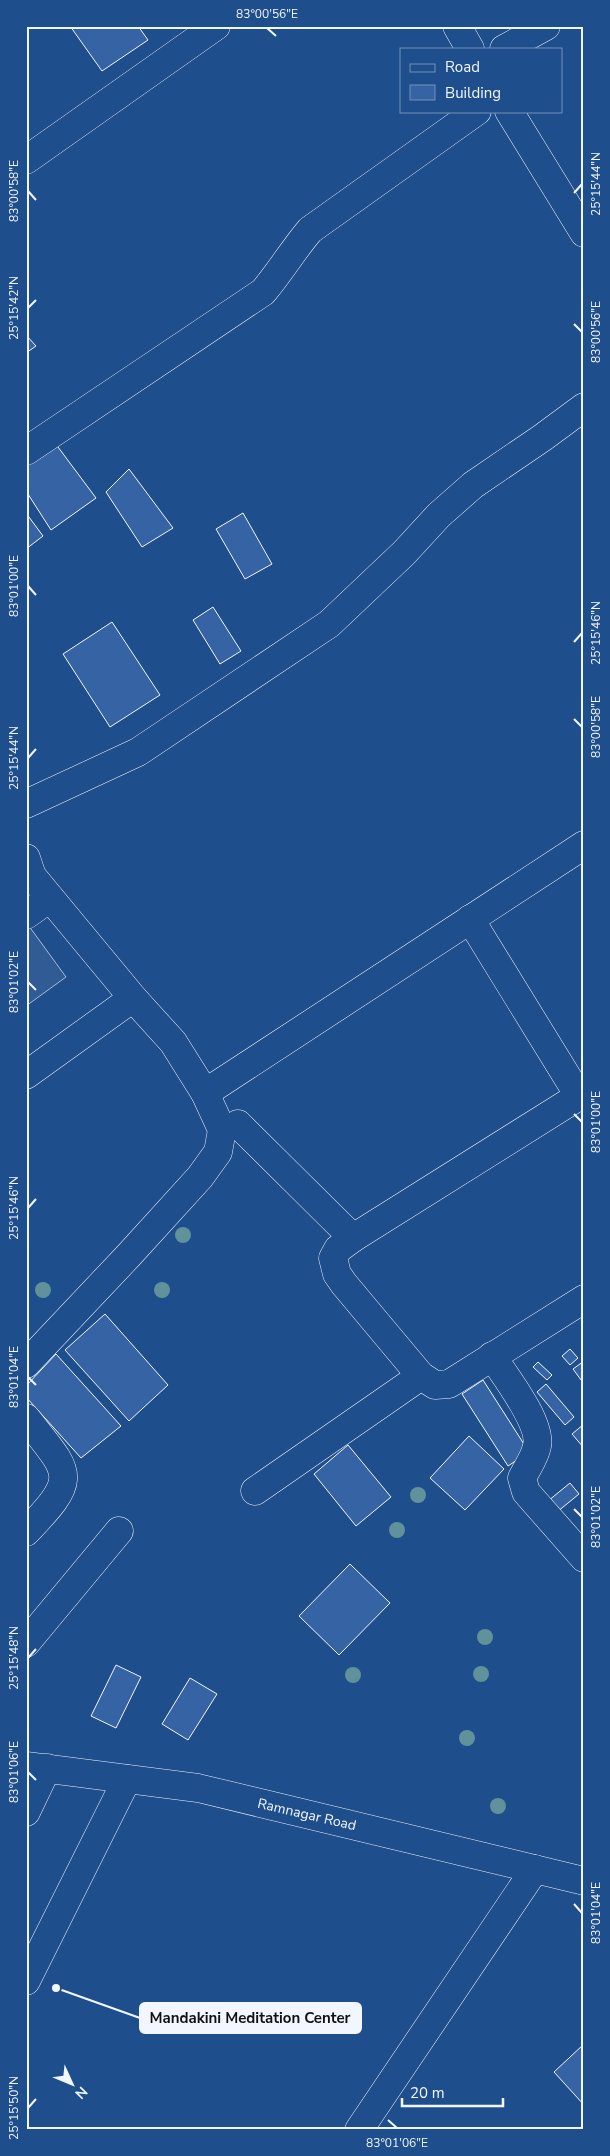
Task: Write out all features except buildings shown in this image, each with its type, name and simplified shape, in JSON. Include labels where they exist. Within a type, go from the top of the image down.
[{"type":"street","points":[[26,160],[216,26]]},
{"type":"street","points":[[457,26],[469,48]]},
{"type":"street","points":[[506,48],[546,26]]},
{"type":"street","points":[[26,451],[263,292],[278,276],[295,247],[310,230],[476,112]]},
{"type":"street","points":[[510,112],[584,233]]},
{"type":"street","points":[[26,804],[138,752],[329,624],[473,484],[542,438],[584,407]]},
{"type":"street","points":[[205,1093],[584,845]]},
{"type":"street","points":[[26,858],[32,876],[133,998],[173,1042],[205,1093],[222,1130],[218,1152],[200,1177],[26,1364]]},
{"type":"street","points":[[26,915],[50,898]]},
{"type":"street","points":[[470,919],[581,1095],[338,1249],[333,1258],[337,1274],[421,1376],[435,1385],[448,1384],[584,1299]]},
{"type":"street","points":[[26,1075],[133,998]]},
{"type":"street","points":[[238,1124],[353,1238]]},
{"type":"street","points":[[492,1356],[530,1415],[537,1432],[537,1446],[522,1478],[526,1492],[584,1558]]},
{"type":"street","points":[[255,1491],[421,1376]]},
{"type":"street","points":[[26,1418],[60,1460],[64,1474],[62,1489],[49,1508],[26,1532]]},
{"type":"street","points":[[26,1643],[119,1530]]},
{"type":"street","points":[[26,1812],[37,1767]]},
{"type":"street","name":"Ramnagar Road","points":[[37,1767],[198,1788],[584,1881]]},
{"type":"street","points":[[26,1981],[127,1779]]},
{"type":"street","points":[[360,2130],[535,1869]]},
{"type":"shaded area","points":[[26,922],[66,977],[26,1006]]},
{"type":"place","name":"Mandakini Meditation Center","points":[[56,1988]]}]
